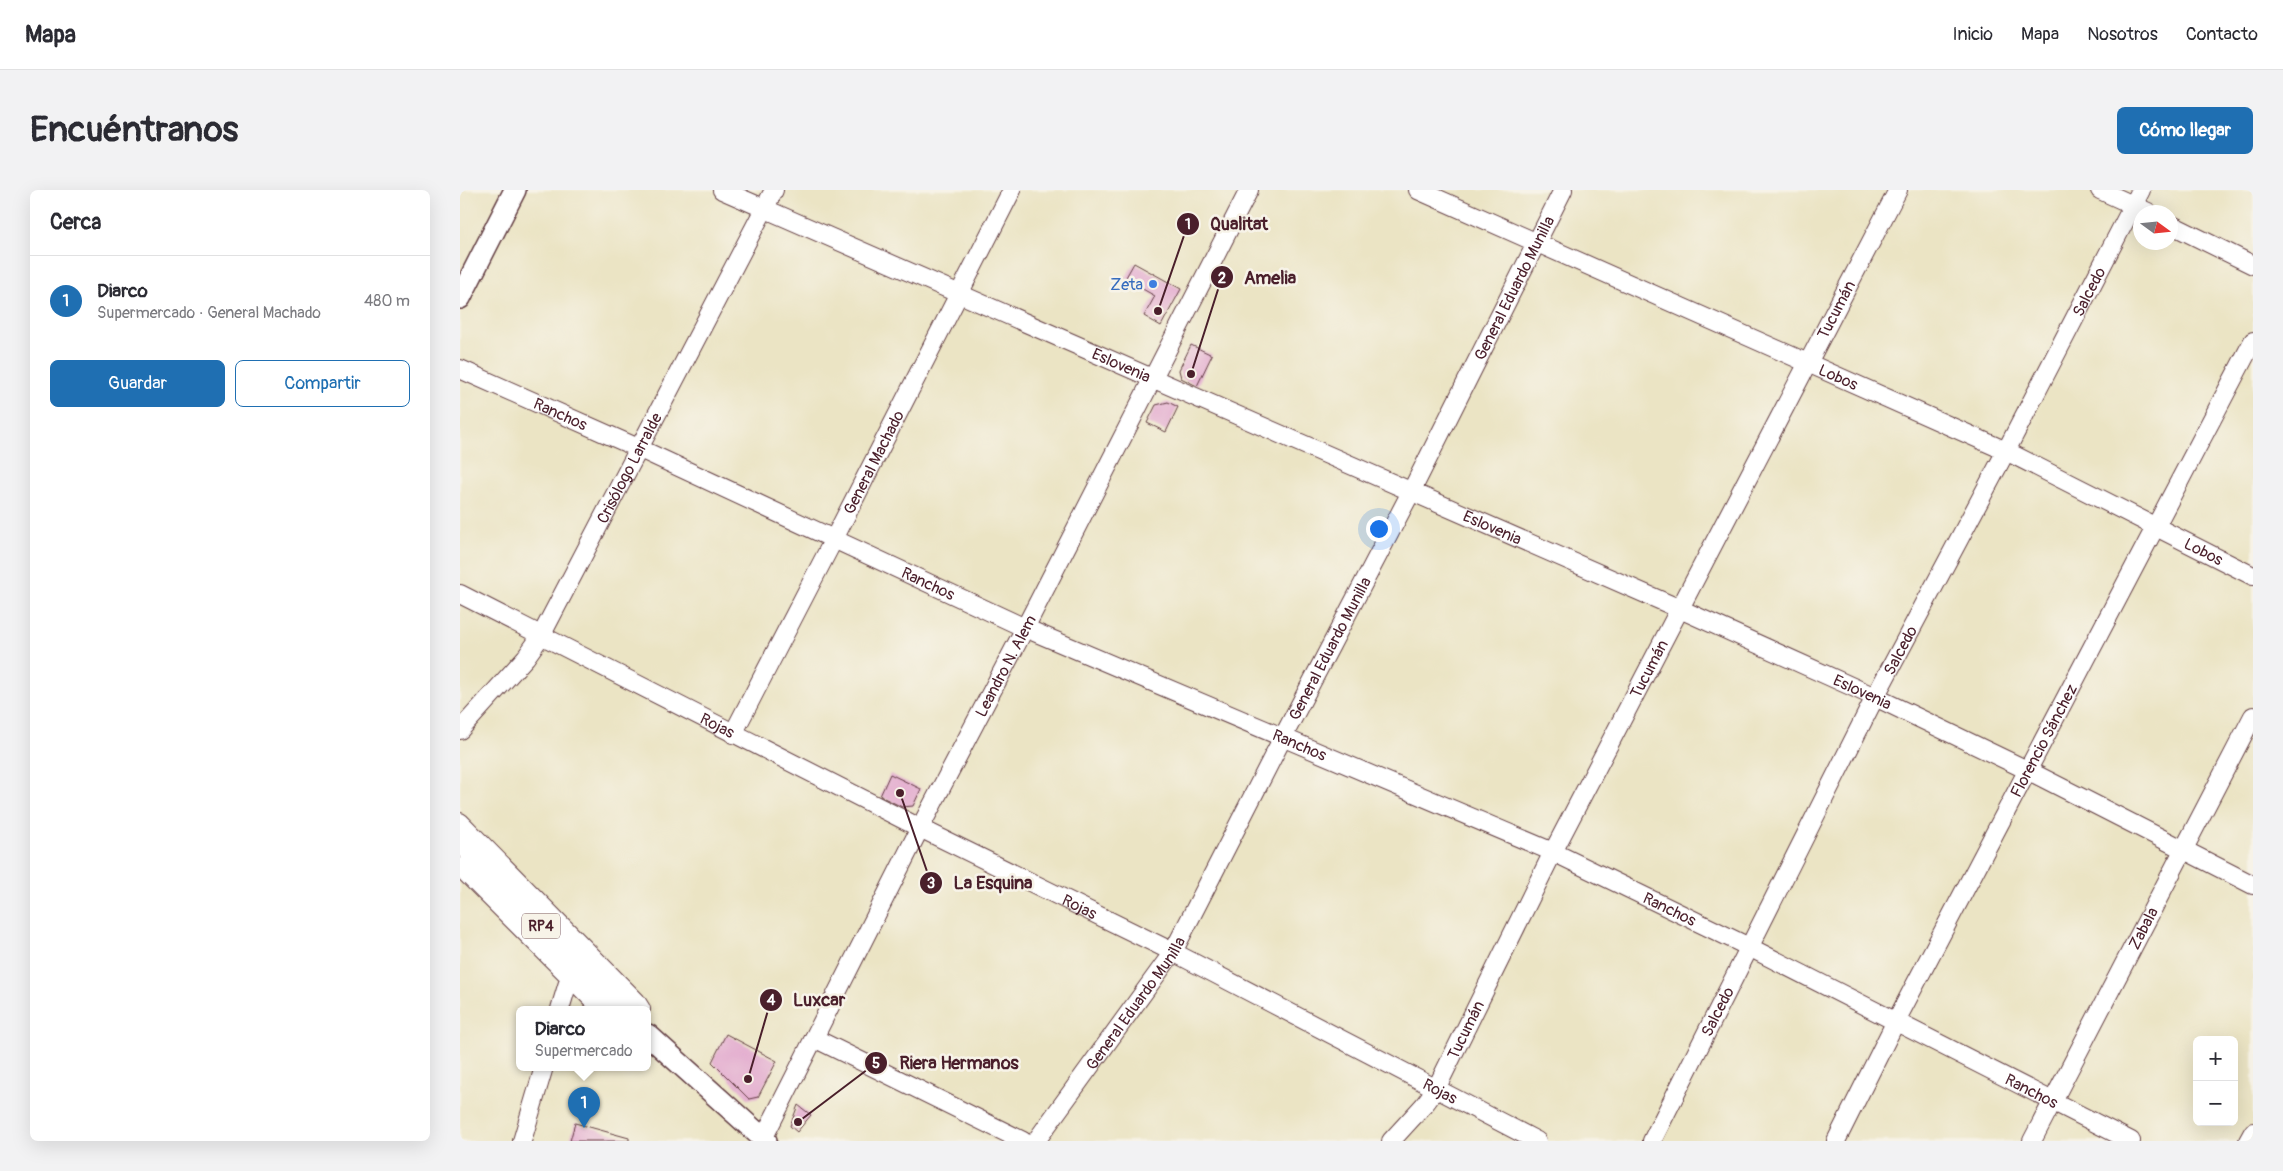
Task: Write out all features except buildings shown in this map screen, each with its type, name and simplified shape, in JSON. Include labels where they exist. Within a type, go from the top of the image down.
[{"type":"main road","points":[[460,298],[516,190]]},
{"type":"main road","name":"RP4","points":[[460,842],[619,1006]]},
{"type":"main road","points":[[652,1042],[764,1140]]},
{"type":"street","name":"Eslovenia","points":[[722,190],[1680,608],[1875,697],[2027,770],[2253,885]]},
{"type":"street","name":"Crisólogo Larralde","points":[[460,730],[526,657],[541,636],[774,190]]},
{"type":"street","name":"General Machado","points":[[733,734],[1012,190]]},
{"type":"street","name":"Leandro N. Alem","points":[[764,1140],[920,828],[1025,628],[1248,190]]},
{"type":"street","name":"Lobos","points":[[1418,190],[2006,451],[2253,576]]},
{"type":"street","name":"General Eduardo Munilla","points":[[1036,1141],[1173,952],[1282,738],[1411,492],[1564,190]]},
{"type":"street","name":"Tucumán","points":[[1391,1141],[1436,1089],[1553,852],[1898,190]]},
{"type":"street","points":[[2100,190],[2141,203]]},
{"type":"street","name":"Salcedo","points":[[1652,1141],[1875,697],[2141,203]]},
{"type":"street","points":[[2178,228],[2253,265]]},
{"type":"street","name":"Florencio Sánchez","points":[[1836,1141],[1896,1021],[2253,341]]},
{"type":"street","name":"Ranchos","points":[[460,369],[638,448],[1025,628],[1553,852],[1749,947],[2130,1141]]},
{"type":"street","name":"Rojas","points":[[460,594],[920,828],[1173,952],[1537,1141]]},
{"type":"street","name":"Zabala","points":[[2032,1141],[2253,716]]},
{"type":"street","points":[[460,822],[639,1006]]},
{"type":"street","points":[[460,867],[599,1006]]},
{"type":"street","points":[[561,1006],[570,976]]},
{"type":"street","points":[[814,1038],[1023,1141]]},
{"type":"street","points":[[522,1141],[543,1071]]},
{"type":"street","points":[[2248,1141],[2253,1132]]},
{"type":"place","name":"Zeta","points":[[1153,284]]},
{"type":"place","name":"Qualitat","points":[[1158,311]]},
{"type":"place","name":"Amelia","points":[[1191,374]]},
{"type":"place","name":"La Esquina","points":[[900,793]]},
{"type":"place","name":"Luxcar","points":[[748,1079]]},
{"type":"place","name":"Riera Hermanos","points":[[798,1122]]},
{"type":"place","name":"Diarco","points":[[584,1128]]}]
